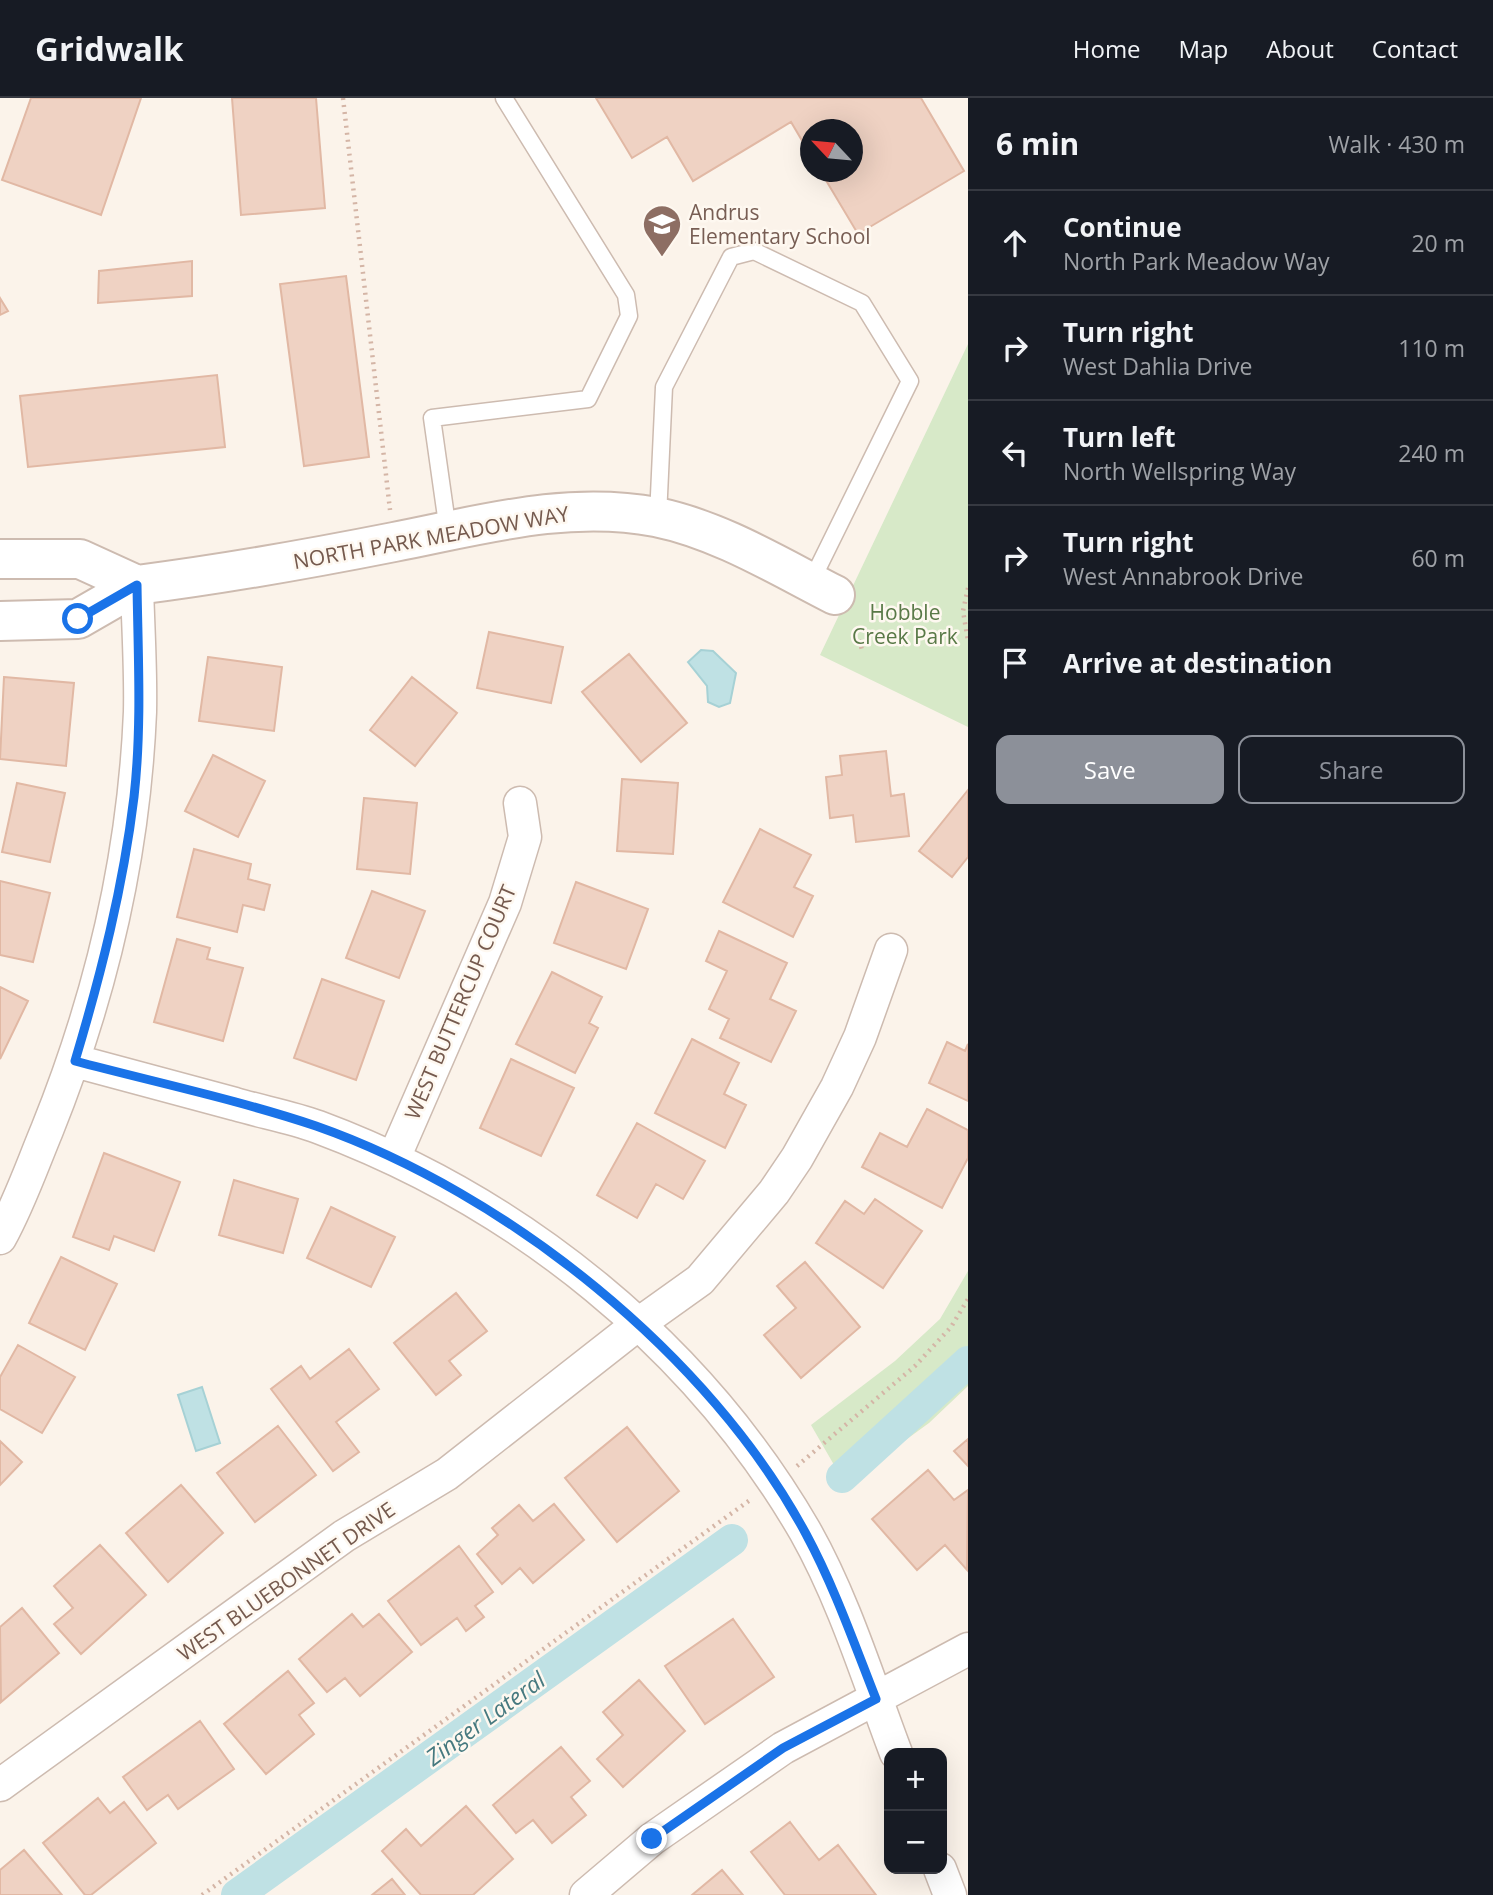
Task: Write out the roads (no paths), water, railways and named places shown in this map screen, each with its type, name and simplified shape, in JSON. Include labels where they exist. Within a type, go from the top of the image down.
[{"type":"street","name":"NORTH PARK MEADOW WAY","points":[[0,621],[78,619],[137,585],[240,572],[556,512],[624,512],[658,518],[723,538],[823,589]]},
{"type":"street","points":[[0,559],[80,559],[137,585],[140,710],[134,795],[122,878],[105,961],[75,1061],[0,1238]]},
{"type":"street","name":"WEST BUTTERCUP COURT","points":[[394,1158],[505,903],[525,837],[520,803]]},
{"type":"street","name":"WEST BLUEBONNET DRIVE","points":[[0,1784],[344,1536],[446,1474],[699,1280],[765,1202],[797,1158],[843,1074],[875,999],[891,950]]},
{"type":"street","points":[[75,1061],[315,1126],[394,1158],[486,1207],[594,1283],[734,1426],[805,1532],[835,1595],[894,1748]]},
{"type":"street","points":[[586,1895],[652,1839],[783,1748],[968,1649]]},
{"type":"street","points":[[942,1874],[950,1895]]},
{"type":"lane","points":[[448,531],[432,418],[587,399],[629,316],[626,295],[504,98]]},
{"type":"lane","points":[[658,518],[664,387],[731,257],[754,251],[862,303],[910,381],[823,589]]},
{"type":"water","points":[[701,650],[713,651],[736,673],[730,703],[719,707],[708,702],[707,686],[688,662]]},
{"type":"water","points":[[202,1387],[220,1443],[196,1451],[178,1395]]},
{"type":"waterway","name":"Zinger Lateral","points":[[842,1477],[968,1362]]},
{"type":"waterway","name":"Zinger Lateral","points":[[237,1895],[732,1540]]},
{"type":"place","name":"Andrus Elementary School","points":[[662,258]]},
{"type":"park label","name":"Hobble Creek Park","points":[[905,624]]}]
